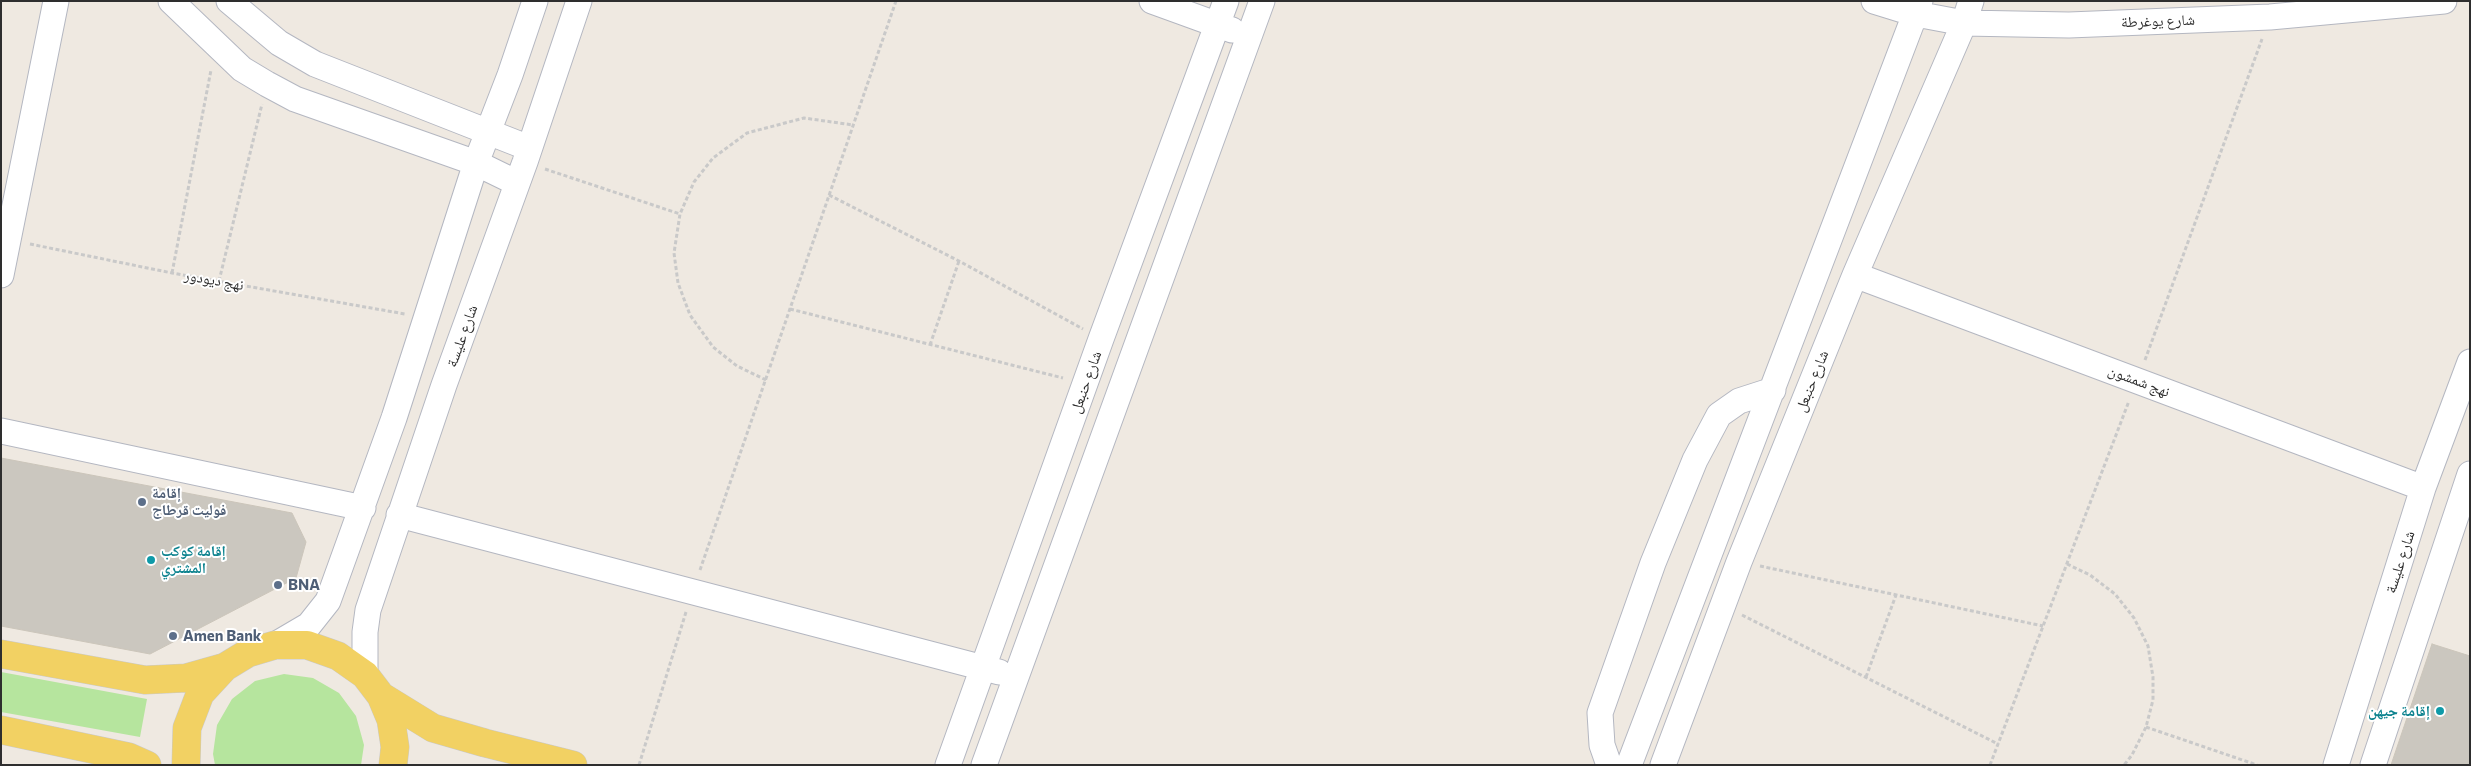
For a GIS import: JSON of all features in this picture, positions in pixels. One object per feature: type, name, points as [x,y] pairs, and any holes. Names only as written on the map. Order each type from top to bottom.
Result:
[{"type":"main road","points":[[1,654],[145,680],[186,678],[225,667],[248,653],[275,645],[315,648],[338,656],[365,675],[381,696],[391,720],[395,747],[393,765]]},
{"type":"main road","points":[[186,765],[187,728],[200,694],[225,667]]},
{"type":"main road","points":[[381,696],[433,728],[573,765]]},
{"type":"main road","points":[[1,730],[129,757],[147,765]]},
{"type":"street","points":[[1,275],[4,239],[56,1]]},
{"type":"street","points":[[171,1],[242,69],[295,99],[476,163],[524,164]]},
{"type":"street","points":[[230,1],[278,43],[314,64],[488,131],[524,164]]},
{"type":"street","points":[[275,645],[309,625],[328,601],[363,508],[428,318],[476,163],[510,75],[534,1]]},
{"type":"street","name":"شارع عليسة","points":[[365,675],[365,632],[368,610],[579,1]]},
{"type":"street","points":[[1152,1],[1248,37]]},
{"type":"street","name":"شارع حنبعل","points":[[948,765],[1101,339],[1226,1]]},
{"type":"street","points":[[984,765],[1262,1]]},
{"type":"street","name":"شارع يوغرطة","points":[[1874,1],[1918,8],[1968,12],[2069,25],[2270,17],[2444,1]]},
{"type":"street","points":[[1629,765],[1918,8]]},
{"type":"street","name":"شارع حنبعل","points":[[1663,765],[1739,562],[1854,275],[1968,12]]},
{"type":"street","name":"نهج شمشون","points":[[1854,275],[2423,488]]},
{"type":"street","name":"شارع عليسة","points":[[2340,763],[2423,488],[2470,362]]},
{"type":"street","points":[[1609,765],[1602,745],[1600,713],[1653,563],[1695,460],[1719,415],[1739,401],[1773,390]]},
{"type":"street","points":[[1,431],[363,508]]},
{"type":"street","points":[[2372,765],[2461,523],[2470,474]]},
{"type":"street","points":[[400,515],[984,667],[1015,677]]},
{"type":"path","points":[[639,765],[693,591],[896,1]]},
{"type":"path","points":[[172,273],[216,45]]},
{"type":"path","points":[[219,281],[266,84]]},
{"type":"path","points":[[766,380],[736,366],[713,347],[690,315],[678,283],[674,253],[680,214],[694,182],[714,158],[747,133],[804,118],[853,125]]},
{"type":"path","points":[[524,164],[680,214]]},
{"type":"path","points":[[829,195],[958,261],[1101,339]]},
{"type":"path","name":"نهج ديودور","points":[[4,239],[172,273],[428,318]]},
{"type":"path","points":[[930,345],[958,261]]},
{"type":"path","points":[[790,309],[1085,384]]},
{"type":"path","points":[[1739,562],[2043,626]]},
{"type":"path","points":[[2067,564],[2090,575],[2115,594],[2134,618],[2148,646],[2153,677],[2153,700],[2146,727],[2132,755],[2124,765]]},
{"type":"path","points":[[1866,678],[1896,595]]},
{"type":"path","points":[[1724,606],[1998,744]]},
{"type":"path","points":[[2146,727],[2256,765]]},
{"type":"green space","points":[[1,672],[147,699],[140,737],[1,712]]},
{"type":"green space","points":[[284,674],[313,678],[339,693],[356,716],[364,745],[361,765],[215,765],[213,754],[217,725],[232,699],[255,681]]},
{"type":"building","name":"إقامة كوكب المشتري","points":[[1,458],[292,513],[306,542],[296,578],[150,654],[1,626]]},
{"type":"building","name":"إقامة جيهن","points":[[2432,644],[2470,656],[2470,765],[2391,765]]},
{"type":"place","name":"إقامة فوليت قرطاج","points":[[142,502]]},
{"type":"place","name":"إقامة كوكب المشتري","points":[[151,560]]},
{"type":"place","name":"BNA","points":[[278,585]]},
{"type":"place","name":"Amen Bank","points":[[173,636]]},
{"type":"place","name":"إقامة جيهن","points":[[2440,711]]}]
